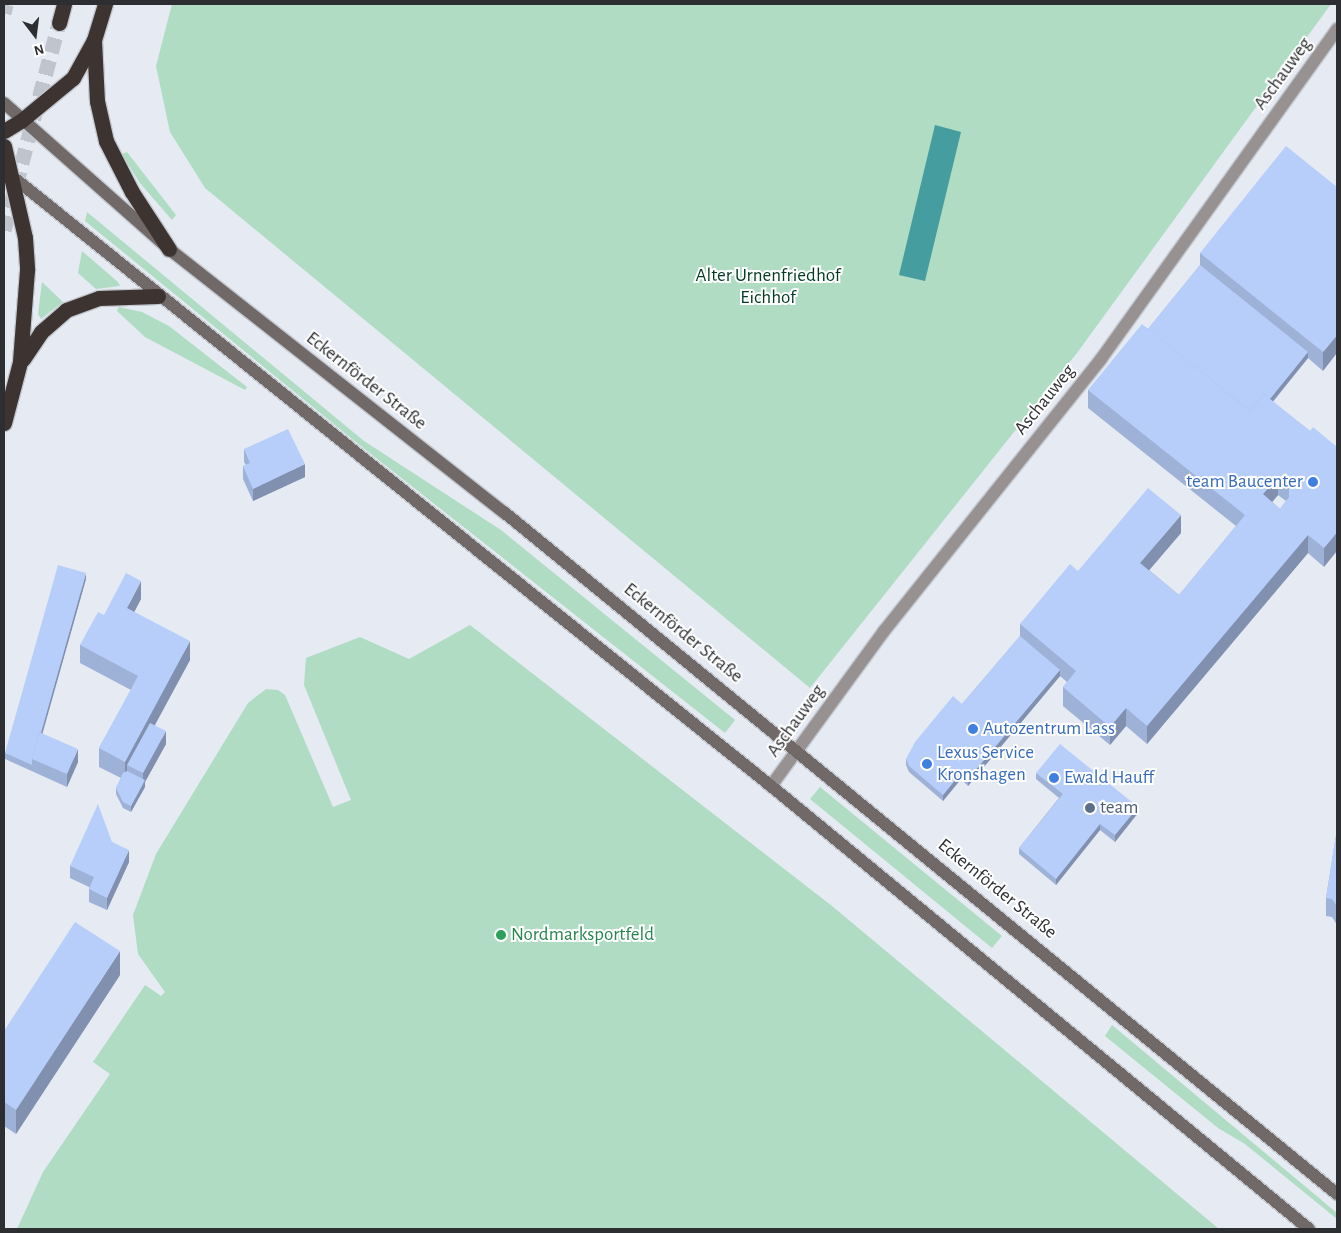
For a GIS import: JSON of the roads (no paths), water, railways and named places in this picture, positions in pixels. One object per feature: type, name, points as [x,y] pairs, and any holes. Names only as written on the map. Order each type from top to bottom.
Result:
[{"type":"highway","points":[[59,23],[64,4]]},
{"type":"highway","points":[[4,131],[22,120],[73,78],[94,40],[105,4]]},
{"type":"highway","points":[[94,40],[97,101],[106,141],[132,192],[169,249]]},
{"type":"highway","points":[[4,146],[7,172],[26,250],[26,313],[20,362],[4,423]]},
{"type":"highway","points":[[20,362],[41,332],[66,310],[99,298],[158,296]]},
{"type":"main road","name":"Eckernförder Straße","points":[[4,103],[169,249],[505,513],[798,750],[1337,1194]]},
{"type":"main road","points":[[7,172],[158,296],[771,786],[1309,1229]]},
{"type":"street","name":"Aschauweg","points":[[771,786],[884,631],[1101,359],[1337,29]]},
{"type":"water","points":[[935,125],[961,132],[925,281],[899,275]]},
{"type":"tunnel","points":[[4,13],[6,4]]},
{"type":"tunnel","points":[[4,230],[59,23]]},
{"type":"place","name":"team Baucenter","points":[[1313,482]]},
{"type":"place","name":"Autozentrum Lass","points":[[973,729]]},
{"type":"place","name":"Lexus Service Kronshagen","points":[[927,764]]},
{"type":"place","name":"Ewald Hauff","points":[[1054,778]]},
{"type":"place","name":"team","points":[[1090,808]]},
{"type":"place","name":"Nordmarksportfeld","points":[[501,935]]},
{"type":"park label","name":"Alter Urnenfriedhof Eichhof","points":[[768,287]]}]
